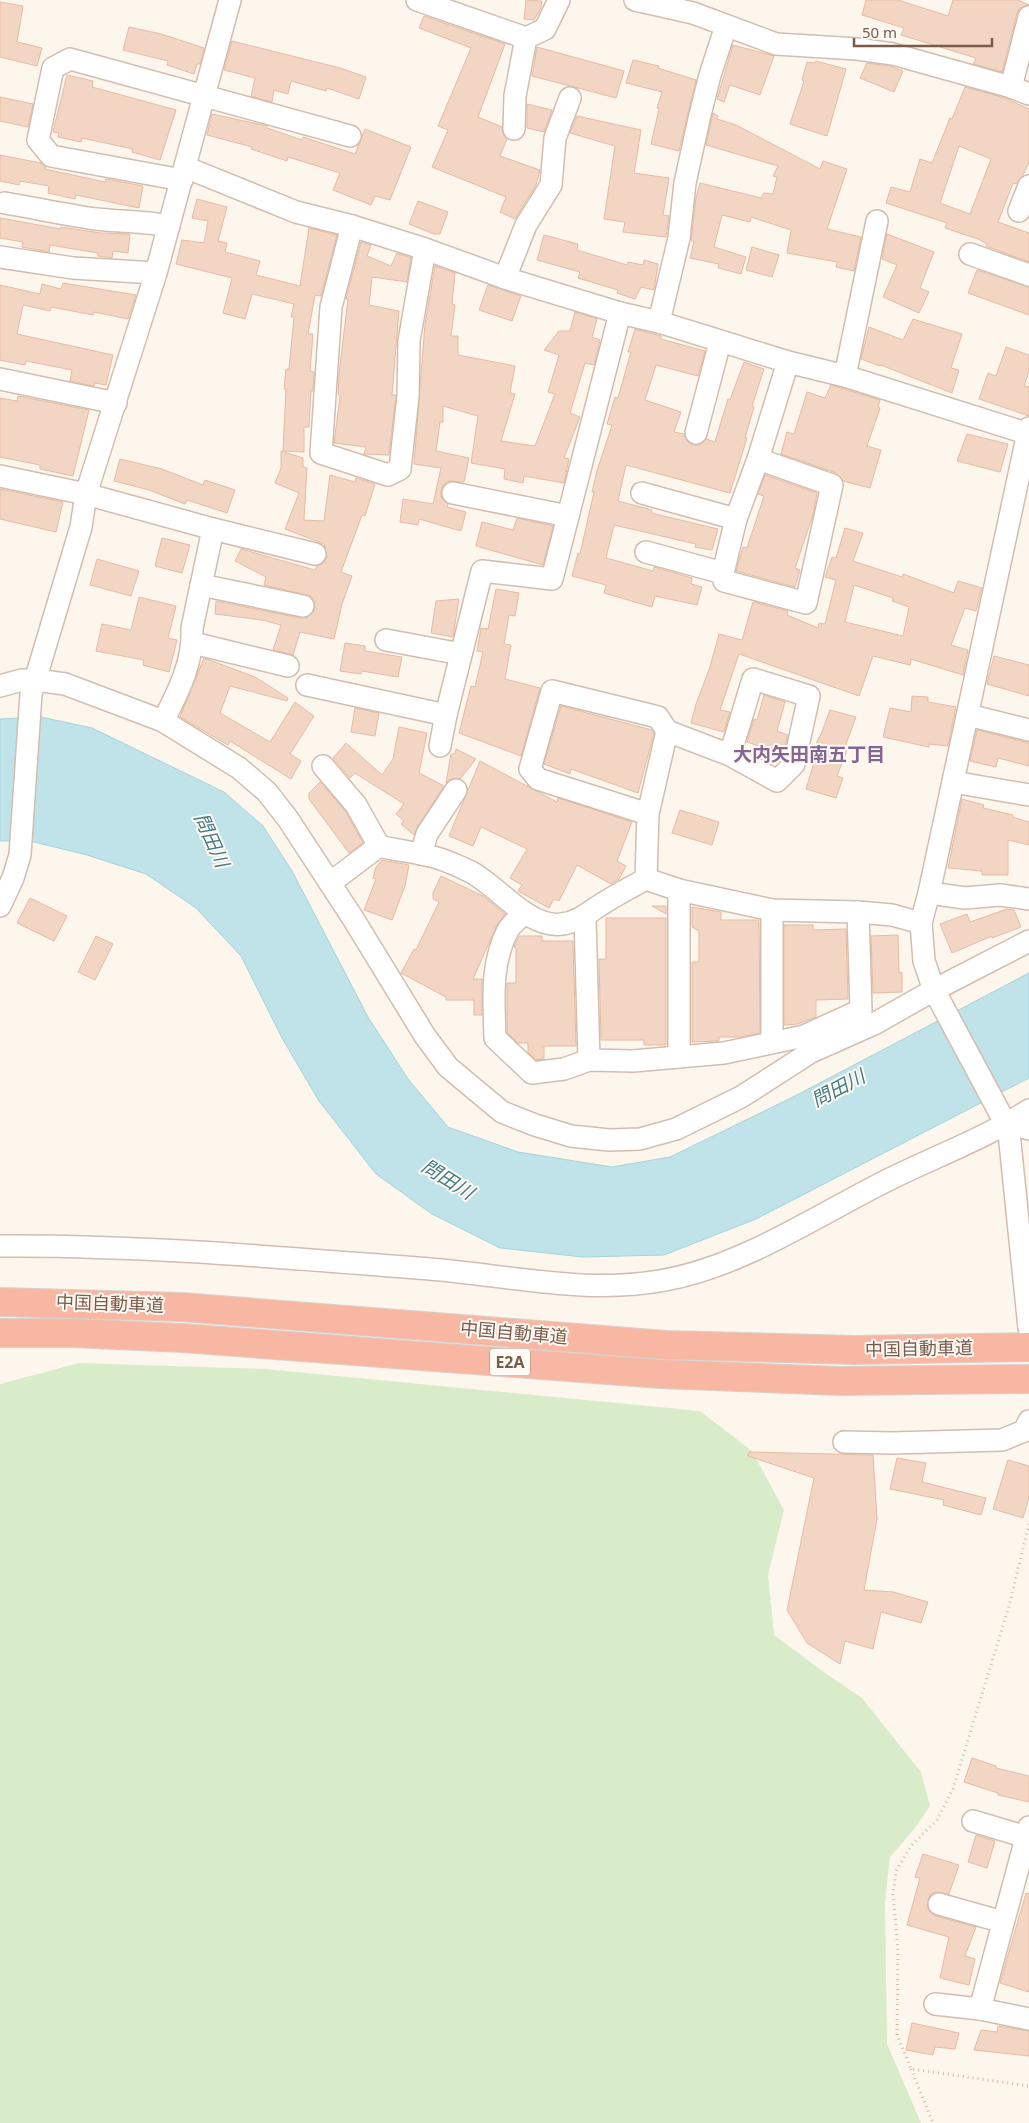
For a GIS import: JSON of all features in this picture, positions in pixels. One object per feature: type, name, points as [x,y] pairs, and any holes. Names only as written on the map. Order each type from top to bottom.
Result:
[{"type":"highway","name":"中国自動車道","points":[[0,1302],[181,1307],[666,1345],[855,1350],[1025,1341]]},
{"type":"highway","name":"中国自動車道","points":[[0,1333],[73,1333],[183,1338],[660,1374],[840,1381],[1024,1380]]},
{"type":"street","points":[[0,906],[13,878],[20,855],[34,687],[81,527],[86,494],[156,273],[230,0]]},
{"type":"street","points":[[416,0],[526,38],[545,29],[559,0]]},
{"type":"street","points":[[635,0],[693,13],[776,44],[857,49],[893,54],[1020,90],[1029,17]]},
{"type":"street","points":[[659,322],[679,238],[685,183],[689,165],[710,75],[726,26]]},
{"type":"street","points":[[514,130],[515,96],[526,38]]},
{"type":"street","points":[[350,136],[204,94],[70,59],[53,68],[38,140],[51,156],[128,172],[184,174],[296,212],[352,226],[425,249],[505,278],[620,313],[659,322],[788,362],[845,376],[1028,432],[929,894],[921,923],[924,961],[936,994],[1005,1120],[1025,1341]]},
{"type":"street","points":[[505,278],[526,225],[551,185],[555,138],[570,98]]},
{"type":"street","points":[[1019,211],[1029,186]]},
{"type":"street","points":[[5,203],[93,218],[147,222],[169,226]]},
{"type":"street","points":[[845,376],[877,221]]},
{"type":"street","points":[[352,226],[331,307],[321,453],[388,476],[400,469],[408,396],[410,341],[425,249]]},
{"type":"street","points":[[970,254],[1029,275]]},
{"type":"street","points":[[0,257],[73,268],[156,273]]},
{"type":"street","points":[[440,746],[482,571],[552,579],[620,313]]},
{"type":"street","points":[[696,433],[720,342]]},
{"type":"street","points":[[758,459],[832,485],[806,603],[724,582],[723,573],[736,519],[758,459],[788,362]]},
{"type":"street","points":[[0,379],[116,403]]},
{"type":"street","points":[[0,476],[86,494],[213,529],[315,554]]},
{"type":"street","points":[[452,493],[568,516]]},
{"type":"street","points":[[642,493],[736,519]]},
{"type":"street","points":[[162,721],[181,687],[193,643],[192,628],[213,529]]},
{"type":"street","points":[[646,552],[723,573]]},
{"type":"street","points":[[201,584],[302,606]]},
{"type":"street","points":[[386,640],[461,654]]},
{"type":"street","points":[[193,643],[288,666]]},
{"type":"street","points":[[0,686],[22,680],[34,687],[64,684],[162,721],[239,768],[267,792],[288,819],[425,1036],[448,1068],[502,1112],[571,1136],[609,1140],[640,1139],[676,1129],[741,1097],[811,1052],[936,994],[1029,941]]},
{"type":"street","points":[[648,814],[538,779],[530,769],[552,691],[658,717],[667,731],[730,755],[777,781],[794,764],[809,696],[754,680],[730,755]]},
{"type":"street","points":[[307,685],[446,715]]},
{"type":"street","points":[[968,715],[1029,730]]},
{"type":"street","points":[[646,879],[648,814],[667,731]]},
{"type":"street","points":[[323,766],[356,805],[380,846],[400,852],[421,854],[446,860],[473,873],[525,913],[549,925],[564,924],[585,917],[602,904],[646,879],[679,890],[772,910],[858,912],[892,915],[921,923]]},
{"type":"street","points":[[952,782],[1029,795]]},
{"type":"street","points":[[421,854],[427,834],[456,790]]},
{"type":"street","points":[[330,883],[380,846]]},
{"type":"street","points":[[679,890],[679,1057]]},
{"type":"street","points":[[929,894],[965,898],[1000,895],[1029,899]]},
{"type":"street","points":[[772,910],[772,1042]]},
{"type":"street","points":[[525,913],[509,928],[497,961],[494,976],[494,1038],[532,1073],[564,1069],[589,1060],[632,1061],[724,1053],[804,1036],[861,1010],[858,912]]},
{"type":"street","points":[[585,917],[589,1060]]},
{"type":"street","points":[[0,1246],[54,1246],[202,1253],[431,1269],[558,1283],[637,1284],[666,1280],[729,1262],[1005,1120],[1029,1110]]},
{"type":"street","points":[[1005,1120],[1029,1129]]},
{"type":"street","points":[[844,1442],[892,1444],[1002,1440],[1024,1431],[1029,1421]]},
{"type":"street","points":[[973,1821],[1028,1832],[980,2009]]},
{"type":"street","points":[[939,1904],[1003,1922]]},
{"type":"street","points":[[935,2004],[980,2009],[1029,2019]]},
{"type":"path","points":[[933,2123],[897,2036],[898,1950],[894,1895],[896,1871],[911,1846],[937,1820],[953,1789],[1009,1606],[1029,1524]]},
{"type":"path","points":[[911,2069],[1029,2086]]},
{"type":"green space","points":[[79,1363],[265,1369],[700,1411],[752,1451],[784,1510],[768,1575],[774,1635],[862,1698],[921,1772],[930,1806],[915,1828],[890,1857],[885,1902],[887,2044],[921,2123],[0,2123],[0,1384]]},
{"type":"water","name":"問田川","points":[[41,717],[92,728],[224,792],[263,826],[292,871],[368,1017],[408,1079],[448,1127],[518,1152],[612,1167],[670,1157],[793,1097],[1029,973],[1029,1078],[756,1219],[664,1255],[583,1257],[500,1248],[432,1214],[376,1174],[319,1101],[282,1038],[241,956],[196,908],[146,874],[87,855],[30,841],[0,841],[0,719]]},
{"type":"building","points":[[526,0],[542,1],[541,8],[534,20],[524,19]]},
{"type":"building","points":[[866,0],[898,0],[948,16],[953,0],[1018,0],[1029,5],[1020,8],[1017,13],[1002,72],[973,64],[976,58],[901,35],[904,28],[862,15]]},
{"type":"building","points":[[0,2],[23,6],[17,42],[42,48],[37,66],[0,57]]},
{"type":"building","points":[[424,16],[505,44],[478,117],[502,127],[503,134],[507,139],[500,156],[540,170],[536,185],[515,219],[500,212],[506,197],[432,167],[448,130],[438,126],[471,48],[419,28]]},
{"type":"building","points":[[129,27],[161,34],[204,48],[200,64],[197,64],[194,74],[167,65],[168,61],[123,50]]},
{"type":"building","points":[[232,41],[340,68],[366,77],[359,99],[327,88],[326,91],[291,81],[288,94],[274,90],[272,102],[251,96],[255,78],[224,70]]},
{"type":"building","points":[[733,45],[774,56],[760,95],[730,85],[724,102],[717,99]]},
{"type":"building","points":[[537,47],[624,71],[616,98],[532,76]]},
{"type":"building","points":[[633,60],[659,66],[658,68],[696,80],[679,151],[651,144],[659,109],[657,108],[662,92],[626,83]]},
{"type":"building","points":[[816,61],[846,69],[827,136],[790,124],[804,81],[802,80],[807,62],[815,63]]},
{"type":"building","points":[[867,63],[890,66],[903,71],[894,92],[860,78]]},
{"type":"building","points":[[67,75],[93,81],[92,87],[176,110],[160,160],[132,152],[133,149],[82,138],[81,142],[58,137],[59,133],[53,132]]},
{"type":"building","points":[[965,87],[1005,98],[1029,109],[1029,162],[1023,175],[1016,184],[1013,183],[998,222],[1029,233],[1029,262],[986,246],[987,244],[978,239],[945,228],[947,223],[886,203],[891,187],[910,192],[920,159],[932,163],[950,118],[952,119]],"holes":[[[959,146],[991,159],[970,214],[940,203]]]},
{"type":"building","points":[[0,97],[33,104],[28,127],[0,121]]},
{"type":"building","points":[[527,104],[552,110],[544,132],[527,128]]},
{"type":"building","points":[[713,113],[718,116],[717,119],[736,125],[820,169],[823,161],[847,169],[827,229],[861,237],[854,271],[836,267],[837,262],[787,253],[791,230],[751,217],[750,222],[722,215],[714,247],[746,257],[741,274],[718,268],[719,264],[690,258],[694,241],[691,241],[696,198],[700,183],[761,198],[764,193],[773,194],[777,177],[773,176],[778,166],[706,145]]},
{"type":"building","points":[[212,114],[267,126],[267,128],[302,140],[303,137],[355,154],[365,129],[411,147],[390,200],[375,196],[371,205],[333,190],[340,173],[288,157],[287,161],[251,149],[252,147],[207,135]]},
{"type":"building","points":[[577,116],[641,130],[634,173],[669,178],[663,215],[669,216],[666,237],[623,232],[625,222],[604,219],[615,146],[570,133]]},
{"type":"building","points":[[0,155],[41,163],[46,167],[45,169],[105,182],[106,179],[143,186],[139,208],[76,195],[75,199],[48,193],[49,186],[20,181],[19,185],[0,181]]},
{"type":"building","points":[[197,199],[227,207],[218,241],[227,243],[225,252],[260,261],[256,275],[300,286],[309,228],[337,235],[321,296],[315,295],[308,334],[313,334],[310,371],[314,372],[309,427],[304,427],[304,452],[283,451],[286,389],[284,389],[286,369],[289,369],[294,317],[291,317],[294,304],[252,294],[245,319],[223,313],[232,278],[176,264],[182,240],[204,243],[208,221],[192,218]]},
{"type":"building","points":[[418,201],[448,212],[440,234],[434,234],[409,224]]},
{"type":"building","points":[[0,218],[61,229],[61,227],[101,233],[130,234],[128,253],[113,251],[112,258],[98,256],[98,253],[50,245],[49,252],[22,247],[23,242],[0,238]]},
{"type":"building","points":[[887,234],[934,252],[920,288],[929,292],[919,313],[883,297],[897,265],[882,259]]},
{"type":"building","points":[[544,235],[578,244],[577,250],[627,265],[628,262],[643,265],[644,260],[658,264],[654,290],[641,287],[635,299],[617,293],[618,290],[578,278],[580,272],[537,260]]},
{"type":"building","points":[[361,242],[371,245],[367,256],[391,266],[397,253],[411,258],[407,282],[372,277],[369,305],[399,311],[392,395],[396,395],[389,455],[364,454],[366,447],[334,443],[340,397],[338,393],[339,374],[348,299],[346,299]]},
{"type":"building","points":[[752,247],[779,255],[772,277],[746,270]]},
{"type":"building","points":[[435,266],[455,273],[452,304],[455,305],[451,336],[458,336],[458,355],[515,366],[510,393],[515,394],[501,441],[535,446],[555,394],[548,392],[559,355],[544,350],[559,331],[570,331],[575,312],[597,319],[592,337],[600,340],[594,365],[585,363],[570,413],[580,417],[564,458],[569,459],[564,483],[524,476],[523,483],[504,479],[505,469],[471,463],[478,416],[443,406],[443,422],[440,422],[436,451],[469,458],[464,482],[449,481],[443,485],[441,491],[441,497],[448,504],[447,507],[466,512],[461,531],[419,519],[418,525],[400,522],[403,499],[433,504],[441,468],[414,464],[425,324]]},
{"type":"building","points":[[977,270],[1029,287],[1029,315],[968,293]]},
{"type":"building","points":[[63,283],[136,295],[128,319],[94,312],[93,315],[51,307],[50,311],[23,305],[17,334],[113,355],[106,385],[95,383],[94,386],[70,381],[72,370],[26,361],[25,365],[0,360],[0,285],[40,294],[42,284],[61,289]]},
{"type":"building","points":[[488,285],[521,296],[512,321],[479,310]]},
{"type":"building","points":[[913,319],[962,334],[951,368],[959,370],[952,393],[861,359],[869,327],[903,340]]},
{"type":"building","points":[[635,329],[661,336],[661,339],[705,351],[698,376],[656,365],[645,400],[681,412],[674,432],[684,434],[687,441],[692,445],[700,445],[706,439],[715,442],[728,399],[730,400],[744,362],[764,369],[752,406],[754,407],[745,438],[747,438],[730,493],[626,465],[618,501],[652,510],[651,513],[718,529],[712,550],[695,547],[696,544],[614,525],[606,558],[653,571],[654,567],[692,578],[691,584],[702,587],[697,605],[655,596],[652,607],[604,593],[606,585],[572,576],[578,553],[580,554],[597,471],[612,425],[607,424],[615,397],[618,398],[631,352],[628,352]]},
{"type":"building","points":[[1006,347],[1029,355],[1029,371],[1024,386],[1029,387],[1029,416],[979,399],[988,373],[996,376]]},
{"type":"building","points":[[831,385],[880,400],[878,407],[880,408],[867,446],[881,450],[870,488],[843,481],[836,473],[781,454],[787,432],[794,434],[807,392],[825,398]]},
{"type":"building","points":[[18,396],[89,410],[73,476],[40,469],[40,465],[0,457],[0,398],[17,401]]},
{"type":"building","points":[[967,434],[1008,444],[1000,472],[957,461]]},
{"type":"building","points":[[281,451],[303,458],[303,467],[307,468],[304,520],[324,521],[330,475],[355,482],[356,478],[375,484],[365,516],[362,515],[341,572],[352,576],[342,604],[334,639],[300,632],[293,655],[273,650],[281,625],[262,620],[215,614],[216,601],[300,618],[307,618],[315,609],[315,602],[311,596],[264,585],[266,577],[235,561],[241,549],[315,570],[317,566],[324,563],[327,557],[324,544],[285,529],[299,493],[275,483],[281,468]]},
{"type":"building","points":[[120,459],[162,469],[203,485],[205,480],[235,490],[227,513],[187,500],[185,504],[149,490],[114,481]]},
{"type":"building","points":[[765,475],[817,493],[813,515],[795,568],[800,570],[795,587],[736,571],[743,547],[747,548],[764,496],[758,494]]},
{"type":"building","points":[[0,489],[63,502],[56,532],[0,519]]},
{"type":"building","points":[[517,518],[553,526],[543,565],[476,546],[482,522],[513,530]]},
{"type":"building","points":[[845,528],[863,533],[853,561],[902,577],[903,574],[954,593],[958,581],[982,588],[976,611],[965,608],[951,645],[968,650],[963,675],[911,659],[910,665],[873,656],[859,696],[739,654],[720,710],[730,712],[724,732],[691,723],[719,634],[742,640],[753,602],[788,611],[787,615],[818,628],[819,623],[825,624],[836,580],[825,577],[832,557],[836,558]],"holes":[[[854,585],[893,598],[892,601],[909,607],[903,636],[845,622]]]},
{"type":"building","points":[[162,538],[190,545],[182,573],[155,566]]},
{"type":"building","points":[[97,559],[139,571],[131,596],[90,585]]},
{"type":"building","points":[[496,589],[519,593],[515,616],[509,615],[504,644],[511,645],[505,679],[540,688],[521,756],[459,733],[471,686],[475,687],[483,652],[477,651],[481,628],[488,629]]},
{"type":"building","points":[[139,597],[176,606],[168,638],[177,640],[169,672],[143,665],[144,660],[96,651],[102,624],[131,630]]},
{"type":"building","points":[[459,599],[453,637],[431,633],[436,601]]},
{"type":"building","points":[[345,643],[365,646],[365,651],[402,657],[398,677],[362,671],[361,674],[340,671]]},
{"type":"building","points":[[994,656],[1029,665],[1029,696],[987,684]]},
{"type":"building","points":[[204,658],[255,677],[288,698],[287,701],[230,686],[220,713],[270,742],[295,702],[314,716],[290,754],[301,761],[291,779],[230,741],[228,745],[180,717]]},
{"type":"building","points":[[764,695],[785,702],[777,731],[788,735],[783,755],[747,742],[754,719],[757,720]]},
{"type":"building","points":[[912,696],[928,697],[928,702],[956,707],[948,746],[929,744],[929,747],[883,737],[890,708],[911,712]]},
{"type":"building","points":[[561,706],[652,730],[654,733],[638,793],[571,769],[570,774],[544,764]]},
{"type":"building","points":[[355,708],[379,713],[375,736],[351,732]]},
{"type":"building","points":[[830,710],[856,717],[845,747],[848,748],[837,776],[843,778],[836,798],[806,789],[816,756],[812,755]]},
{"type":"building","points":[[399,727],[427,733],[419,773],[444,786],[417,827],[414,835],[401,824],[404,821],[396,814],[404,804],[355,773],[350,778],[333,758],[346,743],[382,775],[393,759]]},
{"type":"building","points":[[977,730],[1029,743],[1029,766],[998,758],[996,767],[970,761]]},
{"type":"building","points":[[456,749],[476,759],[460,779],[451,779],[446,783],[451,754],[455,754]]},
{"type":"building","points":[[480,761],[557,802],[558,798],[632,822],[617,861],[626,866],[619,879],[611,884],[577,865],[559,901],[554,899],[549,908],[518,891],[522,885],[510,878],[527,849],[481,827],[473,846],[449,836]]},
{"type":"building","points":[[320,782],[346,812],[363,843],[349,853],[309,799],[309,793]]},
{"type":"building","points":[[962,799],[984,805],[983,808],[1013,815],[1012,817],[1029,822],[1029,845],[1008,840],[1008,875],[982,875],[982,871],[948,868]]},
{"type":"building","points":[[680,810],[719,822],[712,845],[672,833]]},
{"type":"building","points":[[382,860],[409,865],[405,886],[392,920],[364,910],[376,879],[373,878],[376,867]]},
{"type":"building","points":[[441,876],[483,896],[505,914],[497,925],[473,979],[482,979],[482,1015],[474,1015],[474,1000],[446,1000],[446,997],[401,973],[414,949],[416,950],[439,902],[433,899],[433,893]]},
{"type":"building","points":[[30,898],[67,916],[54,941],[17,923]]},
{"type":"building","points":[[652,906],[666,906],[666,914]]},
{"type":"building","points":[[692,907],[721,912],[721,920],[759,920],[760,1033],[741,1037],[719,1037],[719,1041],[692,1042],[692,962],[699,962],[699,931],[692,927]]},
{"type":"building","points":[[1007,909],[1014,910],[1021,927],[992,938],[992,936],[952,953],[940,924],[967,914],[970,922]]},
{"type":"building","points":[[606,918],[666,918],[666,1045],[644,1045],[644,1040],[601,1040],[599,959],[606,959]]},
{"type":"building","points":[[784,925],[813,925],[813,930],[846,929],[848,999],[816,1000],[816,1017],[798,1024],[784,1025]]},
{"type":"building","points":[[898,935],[899,973],[902,972],[902,992],[873,993],[871,936]]},
{"type":"building","points":[[96,936],[113,944],[95,980],[78,972]]},
{"type":"building","points":[[519,936],[542,936],[542,941],[573,941],[576,1046],[544,1046],[544,1059],[536,1060],[528,1052],[528,1043],[518,1043],[507,1032],[507,983],[516,983],[516,948],[514,947]]},
{"type":"building","points":[[749,1452],[873,1455],[877,1519],[864,1590],[893,1592],[928,1602],[921,1623],[881,1612],[873,1649],[845,1641],[840,1664],[807,1643],[787,1610],[814,1478],[748,1456]]},
{"type":"building","points":[[897,1458],[926,1463],[922,1482],[986,1498],[981,1515],[943,1505],[944,1500],[890,1489]]},
{"type":"building","points":[[1008,1460],[1029,1466],[1029,1498],[1023,1518],[993,1509]]},
{"type":"building","points":[[972,1758],[996,1766],[996,1768],[1029,1776],[1029,1802],[998,1795],[998,1793],[964,1782]]},
{"type":"building","points":[[976,1835],[995,1841],[987,1868],[968,1862]]},
{"type":"building","points":[[923,1854],[959,1865],[949,1894],[935,1892],[930,1895],[927,1907],[936,1916],[976,1927],[965,1956],[975,1959],[969,1985],[940,1978],[949,1937],[907,1925],[920,1878],[915,1877]]},
{"type":"building","points":[[1026,1893],[1029,1894],[1029,1992],[1000,1983]]},
{"type":"building","points":[[912,2023],[959,2033],[955,2049],[935,2047],[933,2055],[906,2050]]},
{"type":"building","points":[[998,2026],[1029,2031],[1029,2056],[974,2050],[981,2030],[997,2032]]},
{"type":"district","name":"大内矢田南五丁目","points":[[809,754]]}]
